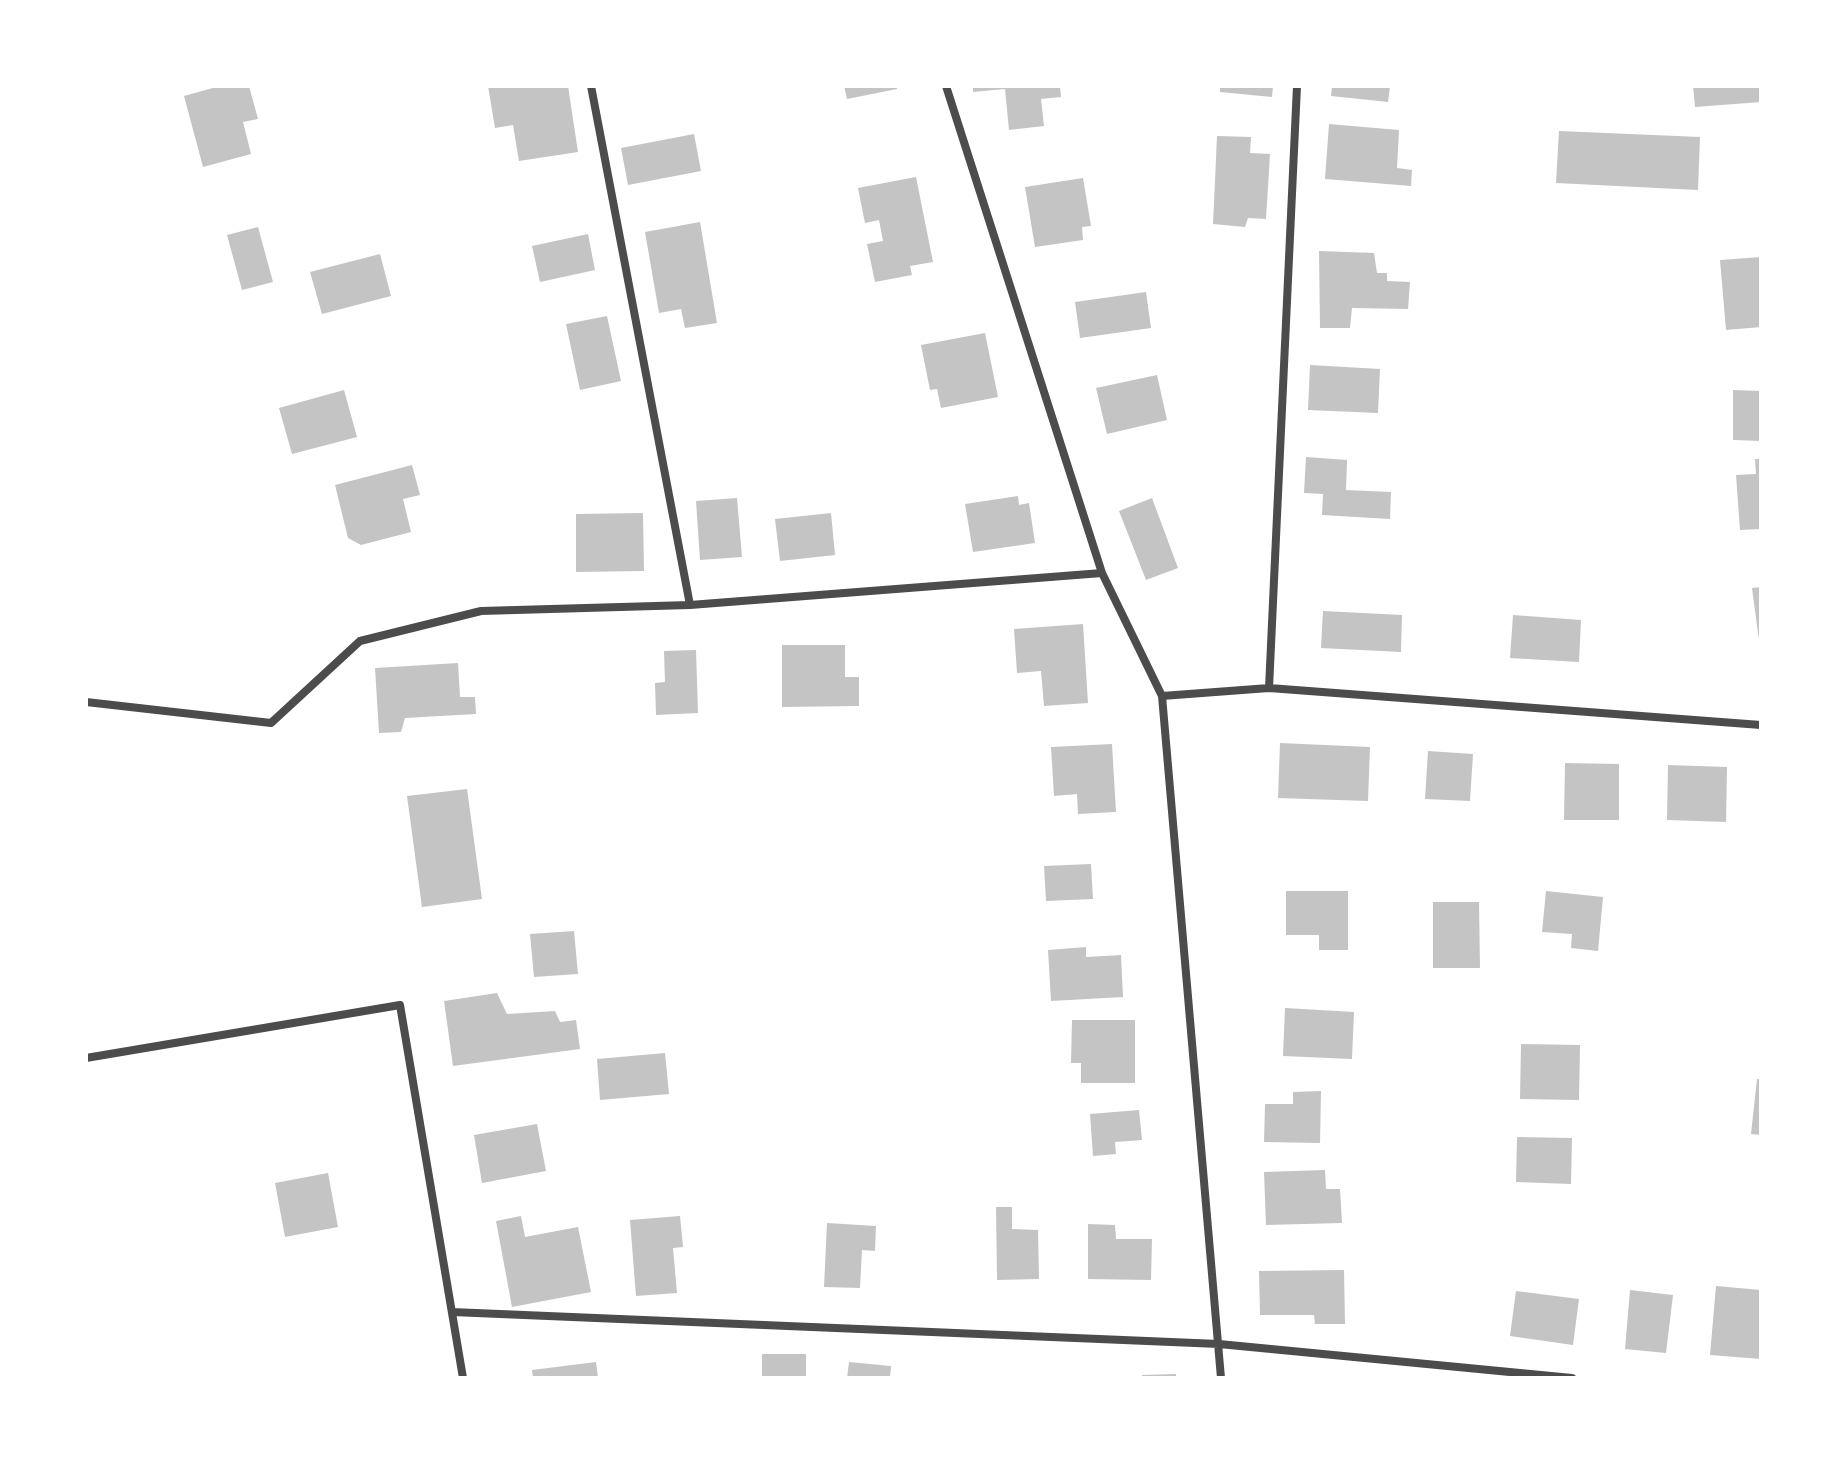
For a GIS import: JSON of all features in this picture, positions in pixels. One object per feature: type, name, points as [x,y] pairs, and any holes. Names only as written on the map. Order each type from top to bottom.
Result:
[{"type":"street","points":[[591,86],[690,605]]},
{"type":"street","points":[[946,86],[1102,573],[1162,696],[1221,1378]]},
{"type":"street","points":[[1269,688],[1297,86]]},
{"type":"street","points":[[86,702],[271,723],[360,641],[481,611],[690,605],[1102,573]]},
{"type":"street","points":[[1162,696],[1269,688],[1761,725]]},
{"type":"street","points":[[86,1058],[400,1005],[463,1378]]},
{"type":"street","points":[[452,1312],[1219,1344],[1572,1378]]},
{"type":"building","points":[[220,86],[249,86],[258,119],[243,122],[251,154],[203,167],[184,96]]},
{"type":"building","points":[[488,86],[568,86],[578,152],[519,161],[513,125],[495,128]]},
{"type":"building","points":[[844,86],[897,86],[897,89],[847,99]]},
{"type":"building","points":[[973,86],[1060,86],[1061,97],[1041,99],[1044,126],[1009,130],[1005,89],[973,92]]},
{"type":"building","points":[[1220,86],[1273,86],[1272,97],[1220,92]]},
{"type":"building","points":[[1332,86],[1390,86],[1388,102],[1331,96]]},
{"type":"building","points":[[1693,86],[1761,86],[1761,102],[1695,107]]},
{"type":"building","points":[[1329,124],[1399,130],[1397,168],[1412,170],[1411,186],[1325,179]]},
{"type":"building","points":[[1559,131],[1700,137],[1698,190],[1556,183]]},
{"type":"building","points":[[694,134],[701,171],[628,185],[621,148]]},
{"type":"building","points":[[1217,136],[1251,137],[1250,153],[1270,154],[1266,219],[1248,218],[1245,227],[1213,224]]},
{"type":"building","points":[[916,177],[933,262],[910,266],[912,275],[875,282],[867,244],[883,241],[879,220],[865,223],[858,188]]},
{"type":"building","points":[[1083,178],[1091,226],[1082,227],[1083,240],[1035,247],[1025,187]]},
{"type":"building","points":[[700,222],[717,323],[685,328],[681,309],[659,313],[645,232]]},
{"type":"building","points":[[258,227],[273,282],[242,290],[227,235]]},
{"type":"building","points":[[588,234],[595,270],[540,282],[532,246]]},
{"type":"building","points":[[1319,251],[1374,253],[1377,273],[1387,273],[1387,281],[1410,282],[1408,309],[1352,308],[1350,328],[1320,328]]},
{"type":"building","points":[[380,254],[391,296],[322,314],[310,272]]},
{"type":"building","points":[[1761,257],[1761,327],[1726,330],[1720,260]]},
{"type":"building","points":[[1146,292],[1151,328],[1080,338],[1075,302]]},
{"type":"building","points":[[607,316],[621,381],[580,390],[566,324]]},
{"type":"building","points":[[985,333],[998,397],[941,408],[937,389],[930,390],[921,345]]},
{"type":"building","points":[[1310,365],[1380,369],[1378,413],[1308,410]]},
{"type":"building","points":[[1157,375],[1167,420],[1107,434],[1096,388]]},
{"type":"building","points":[[344,390],[357,437],[292,454],[279,408]]},
{"type":"building","points":[[1733,390],[1761,391],[1761,441],[1733,440]]},
{"type":"building","points":[[1306,457],[1347,460],[1346,490],[1391,492],[1390,519],[1322,515],[1323,494],[1304,493]]},
{"type":"building","points":[[1755,459],[1761,459],[1761,529],[1740,530],[1736,475],[1756,474]]},
{"type":"building","points":[[412,465],[420,495],[403,499],[411,532],[361,545],[348,538],[335,485]]},
{"type":"building","points":[[1018,496],[1019,505],[1029,503],[1035,543],[973,552],[965,504]]},
{"type":"building","points":[[737,498],[742,557],[700,560],[696,501]]},
{"type":"building","points":[[1152,498],[1178,568],[1146,580],[1119,511]]},
{"type":"building","points":[[643,513],[644,571],[576,572],[576,514]]},
{"type":"building","points":[[831,513],[835,555],[780,561],[775,519]]},
{"type":"building","points":[[1761,587],[1761,640],[1759,640],[1752,588]]},
{"type":"building","points":[[1323,611],[1402,615],[1401,652],[1321,648]]},
{"type":"building","points":[[1513,615],[1581,620],[1579,662],[1510,658]]},
{"type":"building","points":[[1083,624],[1088,703],[1044,706],[1041,671],[1017,673],[1014,629]]},
{"type":"building","points":[[782,645],[845,645],[845,677],[859,677],[859,706],[782,707]]},
{"type":"building","points":[[696,650],[698,713],[656,715],[655,683],[665,682],[664,651]]},
{"type":"building","points":[[458,663],[460,697],[475,697],[476,714],[405,718],[401,732],[379,733],[375,668]]},
{"type":"building","points":[[1280,743],[1370,747],[1368,801],[1278,798]]},
{"type":"building","points":[[1112,744],[1116,812],[1078,814],[1077,794],[1054,796],[1051,747]]},
{"type":"building","points":[[1428,751],[1473,754],[1470,801],[1425,799]]},
{"type":"building","points":[[1565,763],[1619,764],[1619,820],[1564,820]]},
{"type":"building","points":[[1668,765],[1727,767],[1726,822],[1667,820]]},
{"type":"building","points":[[467,789],[482,899],[422,907],[407,796]]},
{"type":"building","points":[[1091,864],[1093,899],[1046,901],[1044,866]]},
{"type":"building","points":[[1286,891],[1348,891],[1348,950],[1319,950],[1319,935],[1286,935]]},
{"type":"building","points":[[1546,891],[1603,897],[1598,951],[1571,948],[1572,934],[1542,932]]},
{"type":"building","points":[[1433,902],[1479,902],[1480,968],[1433,968]]},
{"type":"building","points":[[574,931],[578,974],[534,977],[530,934]]},
{"type":"building","points":[[1086,947],[1086,957],[1121,955],[1123,997],[1051,1001],[1048,950]]},
{"type":"building","points":[[497,993],[507,1014],[555,1011],[560,1022],[576,1020],[580,1049],[453,1066],[444,1001]]},
{"type":"building","points":[[1285,1008],[1354,1012],[1352,1059],[1283,1056]]},
{"type":"building","points":[[1072,1020],[1135,1020],[1135,1083],[1081,1083],[1081,1063],[1071,1063]]},
{"type":"building","points":[[1521,1044],[1580,1045],[1579,1100],[1520,1099]]},
{"type":"building","points":[[665,1053],[669,1094],[600,1100],[597,1059]]},
{"type":"building","points":[[1757,1079],[1761,1079],[1761,1135],[1751,1134]]},
{"type":"building","points":[[1321,1091],[1320,1143],[1264,1142],[1265,1104],[1293,1104],[1293,1092]]},
{"type":"building","points":[[1139,1110],[1142,1140],[1115,1142],[1116,1154],[1093,1156],[1090,1114]]},
{"type":"building","points":[[537,1124],[546,1171],[482,1183],[474,1135]]},
{"type":"building","points":[[1517,1137],[1572,1138],[1571,1184],[1516,1182]]},
{"type":"building","points":[[1325,1170],[1326,1189],[1340,1189],[1342,1223],[1266,1225],[1264,1172]]},
{"type":"building","points":[[328,1173],[338,1227],[285,1237],[275,1183]]},
{"type":"building","points":[[996,1207],[1012,1207],[1012,1229],[1038,1230],[1039,1279],[997,1280]]},
{"type":"building","points":[[521,1216],[525,1237],[578,1227],[591,1292],[512,1307],[496,1221]]},
{"type":"building","points":[[680,1216],[683,1247],[673,1248],[677,1293],[636,1296],[630,1220]]},
{"type":"building","points":[[827,1223],[876,1226],[875,1251],[862,1250],[860,1288],[824,1287]]},
{"type":"building","points":[[1088,1224],[1115,1225],[1116,1239],[1152,1239],[1151,1280],[1088,1279]]},
{"type":"building","points":[[1344,1270],[1345,1324],[1315,1324],[1314,1315],[1260,1315],[1259,1271]]},
{"type":"building","points":[[1716,1286],[1761,1290],[1761,1359],[1710,1355]]},
{"type":"building","points":[[1630,1290],[1673,1295],[1666,1353],[1625,1349]]},
{"type":"building","points":[[1516,1291],[1579,1299],[1573,1345],[1510,1336]]},
{"type":"building","points":[[762,1354],[806,1354],[806,1378],[762,1378]]},
{"type":"building","points":[[596,1362],[598,1378],[533,1378],[532,1370]]},
{"type":"building","points":[[849,1362],[891,1366],[890,1378],[847,1378]]},
{"type":"building","points":[[1176,1374],[1176,1378],[1142,1378],[1142,1375]]}]
